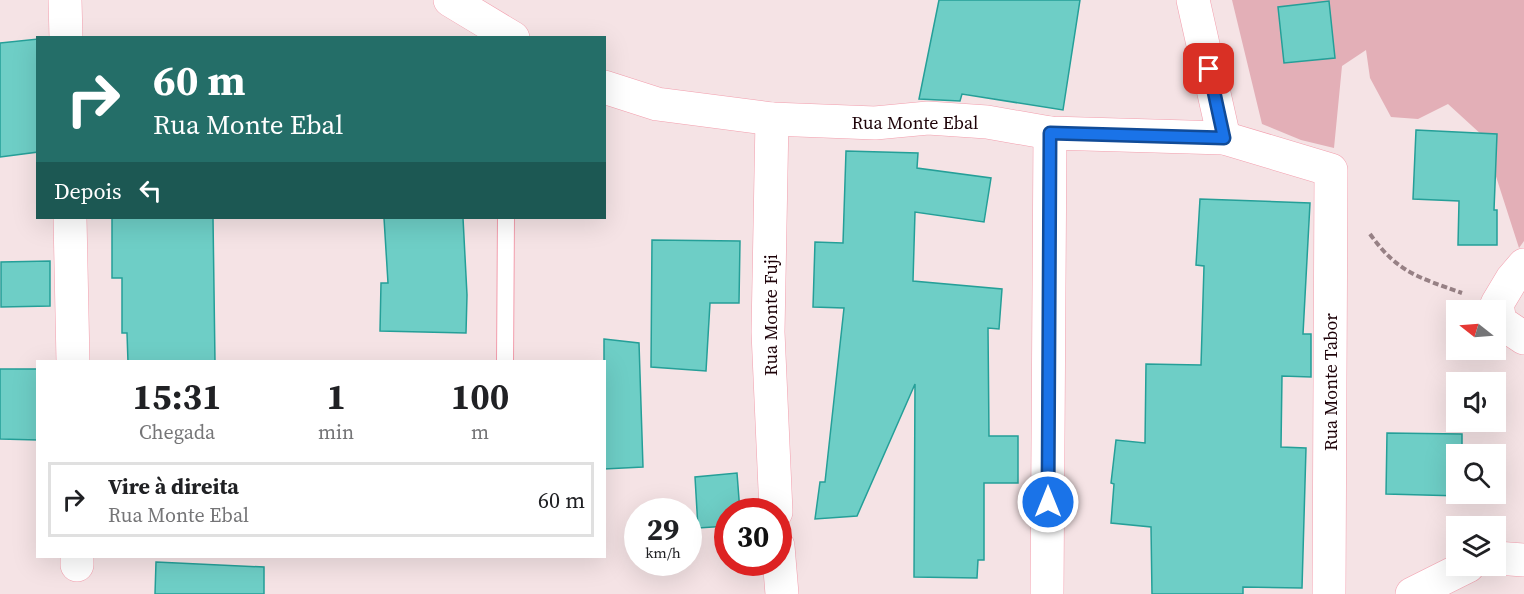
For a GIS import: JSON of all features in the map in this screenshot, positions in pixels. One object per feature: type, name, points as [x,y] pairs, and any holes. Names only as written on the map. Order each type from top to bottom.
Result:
[{"type":"street","points":[[65,0],[66,36]]},
{"type":"street","points":[[450,0],[508,36]]},
{"type":"street","points":[[1193,0],[1224,138]]},
{"type":"street","name":"Rua Monte Ebal","points":[[606,88],[657,104],[772,119],[875,123],[928,118],[987,122],[1050,133],[1224,138],[1332,170]]},
{"type":"street","name":"Rua Monte Fuji","points":[[772,119],[768,332],[775,498]]},
{"type":"street","points":[[1047,594],[1050,133]]},
{"type":"street","name":"Rua Monte Tabor","points":[[1329,594],[1332,170]]},
{"type":"street","points":[[70,219],[73,360]]},
{"type":"street","points":[[1499,300],[1512,279],[1524,266]]},
{"type":"street","points":[[1506,326],[1524,338]]},
{"type":"street","points":[[1506,559],[1524,560]]},
{"type":"street","points":[[780,576],[782,594]]},
{"type":"street","points":[[1412,594],[1448,576]]},
{"type":"lane","points":[[506,219],[506,360]]},
{"type":"path","points":[[1364,227],[1382,251],[1411,275],[1485,300]]},
{"type":"shaded area","points":[[1232,0],[1524,0],[1524,241],[1519,248],[1483,136],[1448,104],[1418,119],[1391,117],[1370,78],[1366,50],[1342,66],[1334,148],[1301,140],[1262,124]]},
{"type":"building","points":[[939,0],[1080,0],[1063,110],[962,94],[960,101],[919,99]]},
{"type":"building","points":[[1329,1],[1335,58],[1284,63],[1278,7]]},
{"type":"building","points":[[36,39],[36,152],[0,157],[0,43]]},
{"type":"building","points":[[1416,130],[1497,134],[1494,210],[1497,210],[1497,245],[1458,245],[1459,201],[1413,199]]},
{"type":"building","points":[[846,151],[918,153],[917,168],[991,178],[984,222],[915,212],[913,281],[1002,289],[999,329],[988,328],[989,436],[1018,436],[1018,483],[984,483],[984,560],[978,560],[977,578],[914,577],[915,384],[857,516],[815,519],[820,482],[825,482],[844,308],[813,307],[815,242],[843,243]]},
{"type":"building","points":[[1200,199],[1310,203],[1303,334],[1311,334],[1311,377],[1282,376],[1281,447],[1306,448],[1302,588],[1243,587],[1243,594],[1152,594],[1151,527],[1111,523],[1114,484],[1111,483],[1116,440],[1145,443],[1146,364],[1201,365],[1204,266],[1196,265]]},
{"type":"building","points":[[112,219],[213,219],[215,360],[128,360],[127,333],[122,333],[122,278],[112,278]]},
{"type":"building","points":[[384,219],[463,219],[467,295],[466,333],[380,331],[381,283],[388,283]]},
{"type":"building","points":[[652,240],[740,241],[739,303],[710,303],[706,371],[651,367]]},
{"type":"building","points":[[50,261],[50,306],[1,307],[1,262]]},
{"type":"building","points":[[604,339],[639,343],[643,467],[606,469],[606,360],[604,360]]},
{"type":"building","points":[[0,369],[36,369],[36,440],[0,439]]},
{"type":"building","points":[[1387,433],[1462,434],[1462,444],[1446,444],[1446,496],[1386,494]]},
{"type":"building","points":[[737,473],[739,498],[714,498],[714,527],[702,528],[702,498],[696,498],[695,477]]},
{"type":"building","points":[[156,562],[264,567],[264,594],[155,594]]},
{"type":"route","points":[[1048,502],[1050,133],[1224,138],[1209,69]]}]
